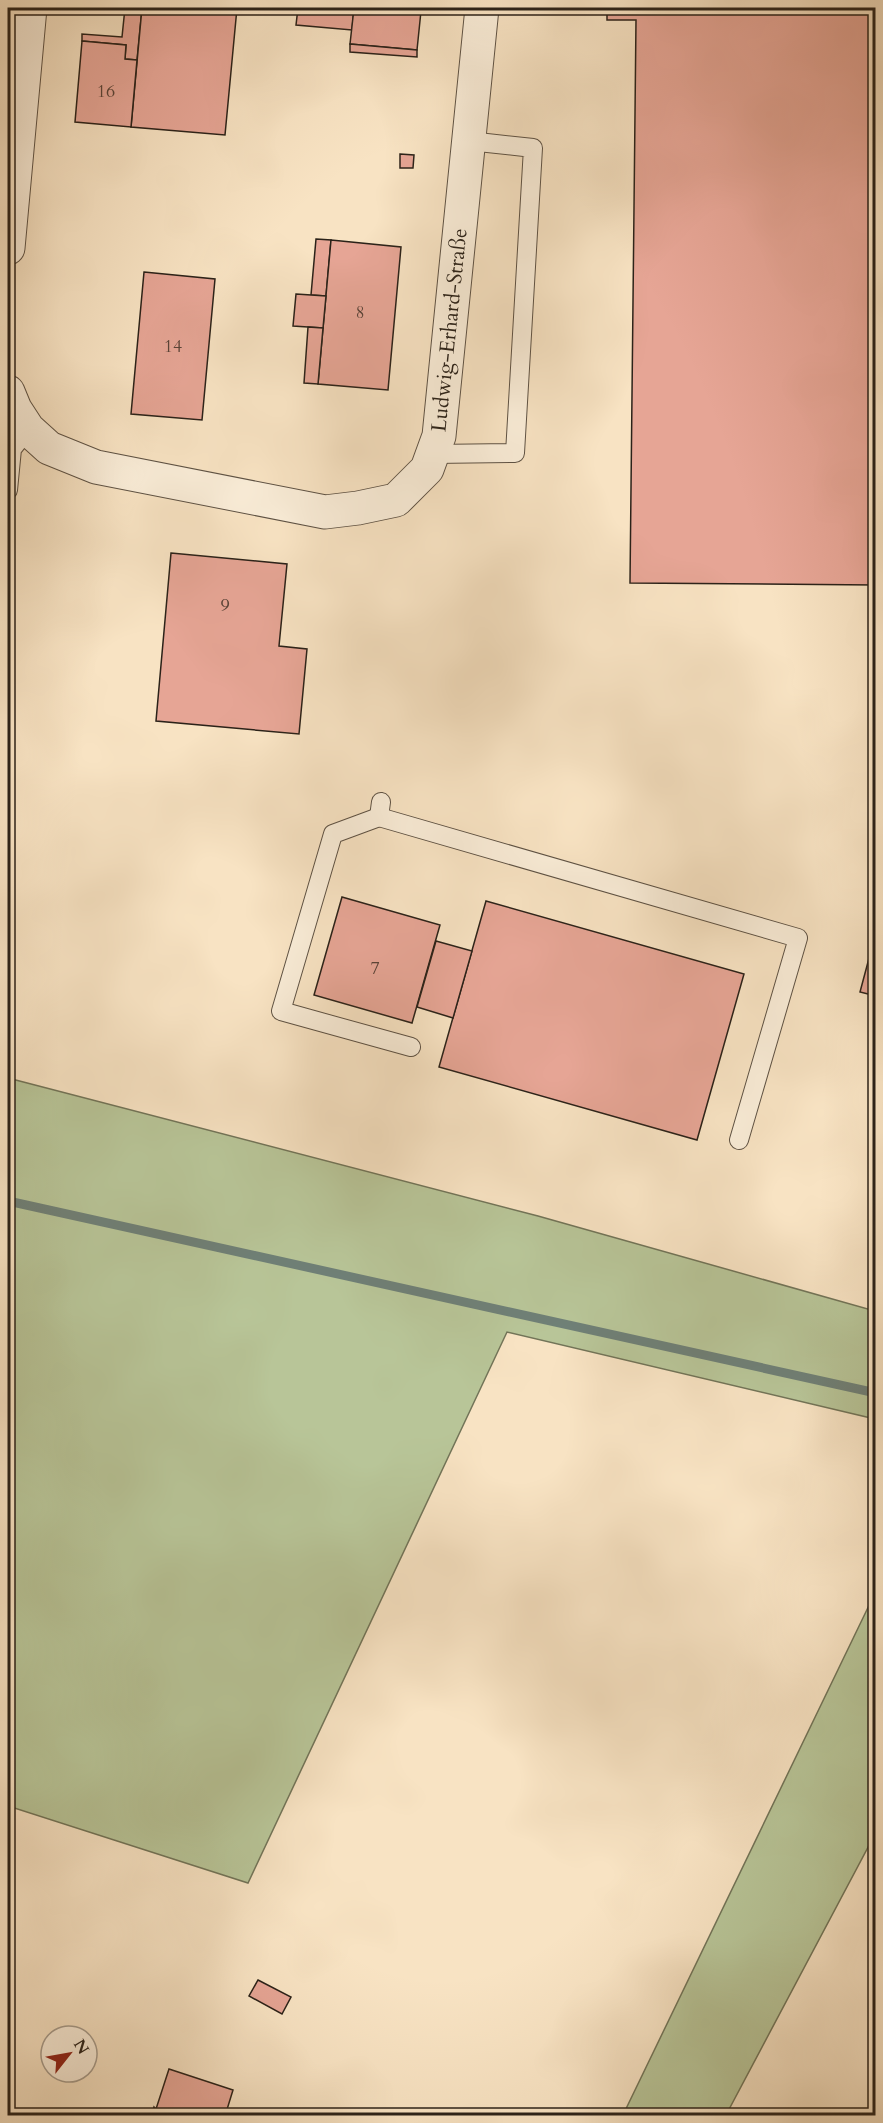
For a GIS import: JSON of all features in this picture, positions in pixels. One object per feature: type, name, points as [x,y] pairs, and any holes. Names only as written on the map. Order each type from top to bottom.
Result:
[{"type":"street","points":[[8,248],[30,8]]},
{"type":"street","name":"Ludwig-Erhard-Straße","points":[[8,392],[15,409],[28,429],[49,448],[96,467],[325,512],[396,500],[427,469],[439,436],[482,8]]},
{"type":"lane","points":[[433,454],[515,453],[533,148],[469,141]]},
{"type":"lane","points":[[8,490],[12,449],[28,429]]},
{"type":"lane","points":[[411,1047],[281,1011],[333,834],[380,809],[798,938],[739,1140]]},
{"type":"green space","points":[[8,1078],[538,1216],[875,1311],[875,1419],[507,1332],[248,1883],[8,1806]]},
{"type":"green space","points":[[875,1593],[875,1834],[726,2115],[623,2115]]},
{"type":"building","points":[[125,8],[142,8],[137,60],[125,59],[126,45],[82,41],[82,34],[122,37]]},
{"type":"building","points":[[142,8],[237,8],[225,135],[131,127]]},
{"type":"building","points":[[298,8],[354,8],[352,30],[296,25]]},
{"type":"building","points":[[347,8],[385,8],[385,11]]},
{"type":"building","points":[[354,8],[385,11],[385,8],[414,8],[414,10],[421,11],[417,50],[350,44]]},
{"type":"building","points":[[607,8],[876,8],[876,585],[630,583],[636,20],[607,20]]},
{"type":"building","points":[[82,41],[126,45],[125,59],[137,60],[131,127],[75,122]]},
{"type":"building","points":[[350,44],[417,50],[417,57],[350,52]]},
{"type":"building","points":[[400,154],[414,155],[413,168],[400,168]]},
{"type":"building","points":[[316,239],[331,240],[326,296],[311,295]]},
{"type":"building","points":[[331,240],[401,247],[388,390],[318,384]]},
{"type":"building","points":[[144,272],[215,279],[202,420],[131,414]]},
{"type":"building","points":[[296,294],[326,296],[323,328],[293,326]]},
{"type":"building","points":[[308,327],[323,328],[318,384],[304,383]]},
{"type":"building","points":[[171,553],[287,564],[279,646],[307,649],[299,734],[156,721]]},
{"type":"building","points":[[342,897],[440,925],[412,1023],[314,995]]},
{"type":"building","points":[[486,901],[744,974],[697,1140],[439,1067]]},
{"type":"building","points":[[876,932],[876,996],[860,992]]},
{"type":"building","points":[[436,941],[472,951],[453,1018],[417,1007]]},
{"type":"building","points":[[258,1980],[291,1997],[282,2014],[249,1996]]},
{"type":"building","points":[[169,2069],[233,2090],[225,2116],[174,2116],[156,2109]]},
{"type":"building","points":[[154,2107],[156,2109],[174,2116],[151,2116]]},
{"type":"waterway","points":[[8,1201],[876,1393]]}]
